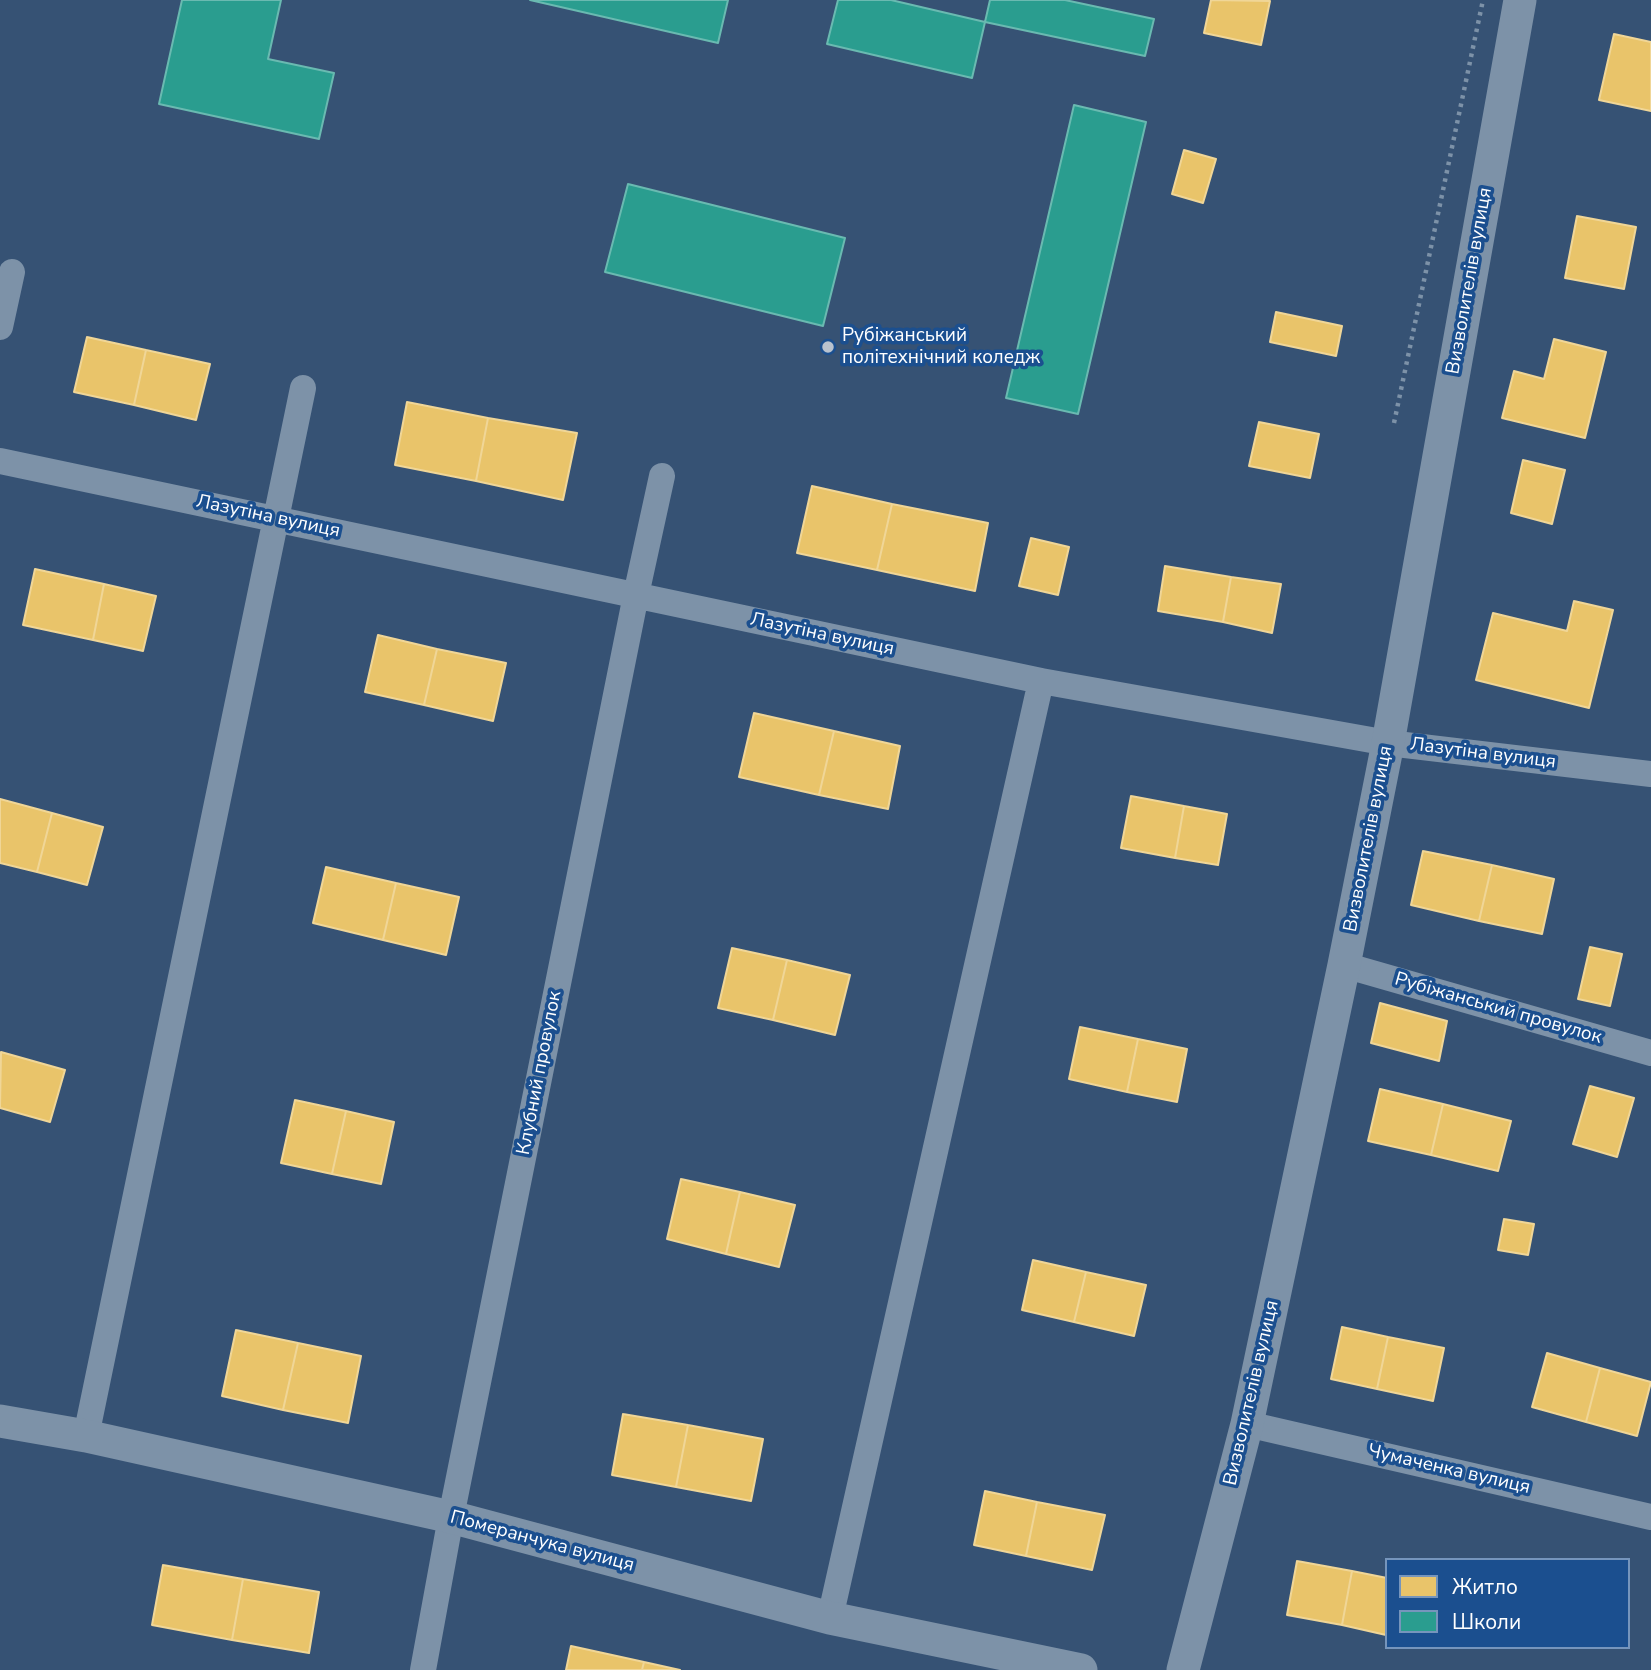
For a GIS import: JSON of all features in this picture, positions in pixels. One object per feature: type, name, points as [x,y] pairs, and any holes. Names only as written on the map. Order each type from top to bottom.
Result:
[{"type":"street","name":"Визволителів вулиця","points":[[1183,1670],[1247,1424],[1344,965],[1388,743],[1520,0]]},
{"type":"street","points":[[0,327],[12,272]]},
{"type":"street","points":[[86,1436],[303,388]]},
{"type":"street","name":"Лазутіна вулиця","points":[[0,461],[1041,681],[1388,743],[1651,774]]},
{"type":"street","name":"Клубний провулок","points":[[423,1670],[451,1517],[662,476]]},
{"type":"street","points":[[830,1618],[1041,681]]},
{"type":"street","name":"Рубіжанський провулок","points":[[1344,965],[1651,1053]]},
{"type":"street","name":"Померанчука вулиця","points":[[0,1422],[86,1436],[451,1517],[830,1618],[1081,1670]]},
{"type":"street","name":"Чумаченка вулиця","points":[[1247,1424],[1651,1517]]},
{"type":"path","points":[[1394,423],[1483,0]]},
{"type":"building: Житло","points":[[1211,0],[1270,1],[1261,45],[1204,33]]},
{"type":"building: Житло","points":[[1614,34],[1651,42],[1651,111],[1599,100]]},
{"type":"building: Житло","points":[[1184,150],[1216,159],[1203,203],[1172,194]]},
{"type":"building: Житло","points":[[1577,216],[1636,227],[1624,289],[1565,278]]},
{"type":"building: Житло","points":[[1276,312],[1342,326],[1336,356],[1270,342]]},
{"type":"building: Житло","points":[[87,337],[146,350],[134,405],[74,392]]},
{"type":"building: Житло","points":[[1554,339],[1606,352],[1585,438],[1502,418],[1514,371],[1544,379]]},
{"type":"building: Житло","points":[[146,350],[210,364],[196,420],[134,405]]},
{"type":"building: Житло","points":[[407,402],[488,418],[476,481],[395,465]]},
{"type":"building: Житло","points":[[488,418],[577,433],[563,500],[476,481]]},
{"type":"building: Житло","points":[[1259,422],[1319,434],[1310,478],[1249,466]]},
{"type":"building: Житло","points":[[1523,460],[1565,470],[1552,524],[1511,513]]},
{"type":"building: Житло","points":[[812,486],[892,504],[877,570],[797,553]]},
{"type":"building: Житло","points":[[892,504],[988,523],[975,591],[877,570]]},
{"type":"building: Житло","points":[[1031,538],[1069,547],[1058,595],[1019,586]]},
{"type":"building: Житло","points":[[1165,566],[1231,577],[1223,622],[1158,611]]},
{"type":"building: Житло","points":[[35,569],[104,584],[93,640],[23,625]]},
{"type":"building: Житло","points":[[1231,577],[1281,584],[1272,633],[1223,622]]},
{"type":"building: Житло","points":[[104,584],[156,596],[143,651],[93,640]]},
{"type":"building: Житло","points":[[1574,601],[1613,610],[1589,708],[1476,680],[1493,613],[1567,631]]},
{"type":"building: Житло","points":[[378,635],[437,649],[424,705],[365,692]]},
{"type":"building: Житло","points":[[437,649],[506,663],[493,721],[424,705]]},
{"type":"building: Житло","points":[[754,713],[834,731],[819,795],[739,777]]},
{"type":"building: Житло","points":[[834,731],[900,746],[888,809],[819,795]]},
{"type":"building: Житло","points":[[1131,796],[1184,806],[1175,858],[1121,848]]},
{"type":"building: Житло","points":[[0,799],[52,813],[37,872],[0,863]]},
{"type":"building: Житло","points":[[1184,806],[1227,814],[1218,865],[1175,858]]},
{"type":"building: Житло","points":[[52,813],[103,827],[87,885],[37,872]]},
{"type":"building: Житло","points":[[1423,851],[1492,865],[1479,921],[1411,905]]},
{"type":"building: Житло","points":[[1492,865],[1554,879],[1542,934],[1479,921]]},
{"type":"building: Житло","points":[[326,867],[396,883],[383,940],[313,923]]},
{"type":"building: Житло","points":[[396,883],[459,897],[446,955],[383,940]]},
{"type":"building: Житло","points":[[1590,947],[1622,954],[1610,1006],[1578,999]]},
{"type":"building: Житло","points":[[732,948],[787,960],[773,1020],[718,1008]]},
{"type":"building: Житло","points":[[787,960],[850,975],[835,1035],[773,1020]]},
{"type":"building: Житло","points":[[1380,1003],[1447,1021],[1439,1061],[1371,1043]]},
{"type":"building: Житло","points":[[1080,1027],[1138,1039],[1127,1092],[1069,1079]]},
{"type":"building: Житло","points":[[1138,1039],[1187,1049],[1177,1102],[1127,1092]]},
{"type":"building: Житло","points":[[1,1052],[65,1070],[50,1122],[0,1108]]},
{"type":"building: Житло","points":[[1590,1086],[1634,1098],[1617,1157],[1573,1144]]},
{"type":"building: Житло","points":[[1380,1089],[1443,1104],[1431,1155],[1368,1141]]},
{"type":"building: Житло","points":[[295,1100],[346,1111],[332,1174],[281,1163]]},
{"type":"building: Житло","points":[[1443,1104],[1511,1121],[1498,1171],[1431,1155]]},
{"type":"building: Житло","points":[[346,1111],[394,1122],[381,1184],[332,1174]]},
{"type":"building: Житло","points":[[681,1179],[740,1192],[726,1254],[667,1239]]},
{"type":"building: Житло","points":[[740,1192],[795,1205],[779,1267],[726,1254]]},
{"type":"building: Житло","points":[[1504,1219],[1534,1224],[1528,1255],[1498,1250]]},
{"type":"building: Житло","points":[[1033,1260],[1086,1272],[1074,1322],[1022,1310]]},
{"type":"building: Житло","points":[[1086,1272],[1146,1285],[1134,1336],[1074,1322]]},
{"type":"building: Житло","points":[[1342,1327],[1388,1337],[1377,1389],[1331,1379]]},
{"type":"building: Житло","points":[[236,1330],[298,1343],[283,1410],[222,1396]]},
{"type":"building: Житло","points":[[1388,1337],[1444,1348],[1433,1401],[1377,1389]]},
{"type":"building: Житло","points":[[298,1343],[361,1356],[348,1423],[283,1410]]},
{"type":"building: Житло","points":[[1547,1353],[1600,1368],[1586,1422],[1532,1407]]},
{"type":"building: Житло","points":[[1600,1368],[1651,1382],[1637,1436],[1586,1422]]},
{"type":"building: Житло","points":[[623,1414],[688,1425],[676,1487],[612,1475]]},
{"type":"building: Житло","points":[[688,1425],[763,1439],[751,1501],[676,1487]]},
{"type":"building: Житло","points":[[985,1491],[1037,1502],[1026,1556],[974,1545]]},
{"type":"building: Житло","points":[[1037,1502],[1105,1515],[1092,1570],[1026,1556]]},
{"type":"building: Житло","points":[[1297,1561],[1352,1571],[1342,1625],[1287,1615]]},
{"type":"building: Житло","points":[[163,1565],[243,1579],[232,1640],[152,1625]]},
{"type":"building: Житло","points":[[1352,1571],[1385,1578],[1385,1635],[1342,1625]]},
{"type":"building: Житло","points":[[243,1579],[319,1592],[309,1653],[232,1640]]},
{"type":"building: Житло","points":[[571,1646],[644,1662],[642,1670],[566,1670]]},
{"type":"building: Житло","points":[[644,1662],[680,1670],[642,1670]]},
{"type":"building: Школи","points":[[182,0],[281,0],[268,59],[334,73],[319,139],[159,104]]},
{"type":"building: Школи","points":[[530,0],[728,0],[718,43]]},
{"type":"building: Школи","points":[[838,0],[891,0],[985,22],[972,78],[827,44]]},
{"type":"building: Школи","points":[[990,0],[1065,0],[1154,19],[1145,56],[985,22]]},
{"type":"building: Школи","points":[[1074,105],[1146,122],[1078,414],[1006,398]]},
{"type":"building: Школи","points":[[628,184],[845,238],[823,326],[605,272]]},
{"type":"place","name":"Рубіжанський політехнічний коледж","points":[[828,347]]}]
